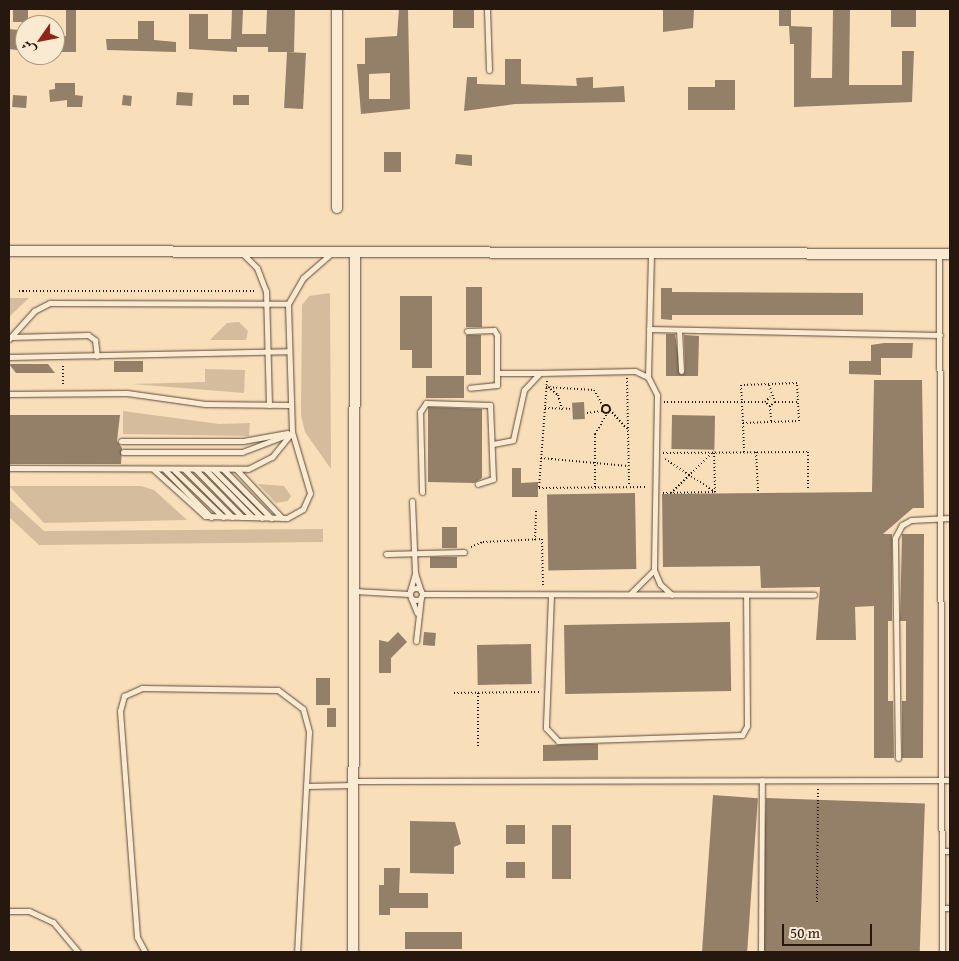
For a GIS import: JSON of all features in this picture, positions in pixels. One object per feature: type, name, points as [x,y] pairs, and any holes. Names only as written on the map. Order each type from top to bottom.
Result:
[{"type":"street","points":[[337,9],[337,208]]},
{"type":"street","points":[[9,251],[950,254]]},
{"type":"street","points":[[352,952],[355,253]]},
{"type":"lane","points":[[487,9],[489,70]]},
{"type":"lane","points":[[242,252],[257,268],[266,291],[269,405]]},
{"type":"lane","points":[[154,470],[197,512],[211,517],[282,518],[303,509],[310,493],[292,432],[288,304],[303,278],[333,253]]},
{"type":"lane","points":[[651,254],[648,377],[657,402],[654,570],[660,584],[672,595]]},
{"type":"lane","points":[[939,254],[942,952]]},
{"type":"lane","points":[[10,338],[34,311],[50,303],[288,304]]},
{"type":"lane","points":[[649,329],[940,335]]},
{"type":"lane","points":[[680,330],[681,371]]},
{"type":"lane","points":[[467,331],[496,332],[498,373],[496,387],[470,388]]},
{"type":"lane","points":[[10,338],[88,335],[95,340],[97,356]]},
{"type":"lane","points":[[9,356],[97,356],[288,351]]},
{"type":"lane","points":[[498,373],[627,371],[648,377]]},
{"type":"lane","points":[[492,444],[513,440],[524,390],[540,373]]},
{"type":"lane","points":[[9,394],[127,393],[206,404],[290,405]]},
{"type":"lane","points":[[422,492],[420,412],[424,404],[488,404],[493,479],[478,484]]},
{"type":"lane","points":[[121,441],[243,441],[292,432]]},
{"type":"lane","points":[[123,452],[242,452],[277,442],[292,432]]},
{"type":"lane","points":[[9,468],[236,469],[264,463],[292,432]]},
{"type":"lane","points":[[184,469],[232,517]]},
{"type":"lane","points":[[213,469],[262,518]]},
{"type":"lane","points":[[222,469],[270,518]]},
{"type":"lane","points":[[236,469],[282,518]]},
{"type":"lane","points":[[165,470],[211,517]]},
{"type":"lane","points":[[174,470],[223,517]]},
{"type":"lane","points":[[195,470],[242,517]]},
{"type":"lane","points":[[204,470],[252,517]]},
{"type":"lane","points":[[412,501],[415,573],[421,594],[417,613],[416,641]]},
{"type":"lane","points":[[898,758],[895,538],[906,522],[950,518]]},
{"type":"lane","points":[[386,554],[464,552]]},
{"type":"lane","points":[[629,595],[654,570]]},
{"type":"lane","points":[[415,573],[410,594],[417,613]]},
{"type":"lane","points":[[410,594],[414,588],[421,594]]},
{"type":"lane","points":[[354,591],[410,594],[814,595]]},
{"type":"lane","points":[[551,595],[546,728],[558,741],[742,735],[747,726],[746,595]]},
{"type":"lane","points":[[145,952],[137,937],[120,711],[124,696],[137,688],[286,692],[307,716],[307,786],[297,952]]},
{"type":"lane","points":[[761,952],[762,780]]},
{"type":"lane","points":[[307,786],[353,783],[950,780]]},
{"type":"lane","points":[[942,851],[950,851]]},
{"type":"lane","points":[[942,908],[950,908]]},
{"type":"lane","points":[[9,911],[29,911],[53,922],[78,952]]},
{"type":"path","points":[[19,290],[266,291]]},
{"type":"path","points":[[63,356],[63,393]]},
{"type":"path","points":[[548,371],[539,488],[655,486]]},
{"type":"path","points":[[627,371],[629,487]]},
{"type":"path","points":[[742,424],[799,421],[797,383],[741,386],[742,424],[744,452]]},
{"type":"path","points":[[769,385],[770,397],[775,402]]},
{"type":"path","points":[[546,387],[594,390],[603,406],[628,430]]},
{"type":"path","points":[[546,387],[558,394],[562,409]]},
{"type":"path","points":[[766,402],[770,397]]},
{"type":"path","points":[[657,402],[766,402],[770,406],[771,422]]},
{"type":"path","points":[[770,406],[775,402],[798,402]]},
{"type":"path","points":[[602,410],[603,406]]},
{"type":"path","points":[[545,408],[570,410]]},
{"type":"path","points":[[587,413],[602,410],[609,411]]},
{"type":"path","points":[[595,487],[596,430],[609,411]]},
{"type":"path","points":[[670,493],[714,451]]},
{"type":"path","points":[[714,451],[715,492]]},
{"type":"path","points":[[656,453],[714,451],[808,452],[808,490]]},
{"type":"path","points":[[756,452],[758,491]]},
{"type":"path","points":[[656,453],[715,492]]},
{"type":"path","points":[[541,458],[628,466]]},
{"type":"path","points":[[655,494],[715,492]]},
{"type":"path","points":[[535,540],[536,510]]},
{"type":"path","points":[[464,552],[483,542],[542,539],[543,595]]},
{"type":"path","points":[[454,693],[548,692]]},
{"type":"path","points":[[478,693],[478,748]]},
{"type":"path","points":[[817,902],[818,780]]},
{"type":"shaded area","points":[[330,293],[331,469],[305,432],[301,415],[302,305],[309,296]]},
{"type":"shaded area","points":[[9,298],[29,298],[9,317]]},
{"type":"shaded area","points":[[239,322],[248,331],[246,340],[210,340],[227,323]]},
{"type":"shaded area","points":[[205,369],[245,370],[244,393],[132,384],[205,382]]},
{"type":"shaded area","points":[[123,411],[219,424],[250,423],[249,436],[123,434]]},
{"type":"shaded area","points":[[258,484],[284,486],[291,496],[288,501],[276,503]]},
{"type":"shaded area","points":[[9,486],[141,486],[154,490],[187,520],[44,523]]},
{"type":"shaded area","points":[[9,499],[44,531],[323,529],[323,542],[39,545],[9,517]]},
{"type":"building","points":[[13,9],[28,9],[28,15],[15,15],[15,22],[13,22]]},
{"type":"building","points":[[66,9],[76,9],[76,52],[65,52]]},
{"type":"building","points":[[232,9],[243,9],[242,34],[266,34],[267,9],[295,9],[294,52],[268,52],[268,47],[237,47],[237,52],[189,49],[189,14],[208,14],[208,39],[231,39]]},
{"type":"building","points":[[399,9],[408,9],[410,109],[361,114],[357,64],[365,64],[365,38],[397,36]],"holes":[[[390,73],[390,99],[369,99],[369,74]]]},
{"type":"building","points":[[453,9],[474,9],[474,28],[453,28]]},
{"type":"building","points":[[663,9],[694,9],[693,28],[663,32]]},
{"type":"building","points":[[779,9],[791,9],[791,26],[779,26]]},
{"type":"building","points":[[833,9],[850,9],[849,85],[902,85],[902,51],[914,51],[912,102],[794,107],[794,44],[790,44],[789,26],[812,27],[811,78],[832,78]]},
{"type":"building","points":[[891,9],[916,9],[916,27],[891,27]]},
{"type":"building","points":[[138,21],[154,21],[154,40],[176,42],[176,52],[107,50],[106,39],[138,39]]},
{"type":"building","points":[[9,29],[15,30],[15,50],[9,49]]},
{"type":"building","points":[[287,52],[306,53],[303,109],[284,108]]},
{"type":"building","points":[[505,59],[521,59],[521,84],[577,86],[576,78],[593,77],[593,88],[624,86],[625,102],[515,104],[464,111],[467,77],[477,77],[477,84],[505,85]]},
{"type":"building","points":[[715,80],[735,80],[735,110],[688,110],[688,87],[715,87]]},
{"type":"building","points":[[55,83],[75,83],[75,95],[83,96],[82,107],[67,107],[67,100],[50,102],[49,90],[55,89]]},
{"type":"building","points":[[177,92],[193,93],[192,106],[176,105]]},
{"type":"building","points":[[13,95],[27,96],[26,108],[12,107]]},
{"type":"building","points":[[123,95],[132,96],[131,106],[122,105]]},
{"type":"building","points":[[233,95],[249,95],[249,105],[233,105]]},
{"type":"building","points":[[384,152],[401,152],[401,172],[384,172]]},
{"type":"building","points":[[456,154],[472,155],[472,166],[455,164]]},
{"type":"building","points":[[466,287],[482,287],[482,327],[466,327]]},
{"type":"building","points":[[661,288],[672,288],[672,292],[863,293],[863,315],[672,315],[672,320],[661,319]]},
{"type":"building","points":[[400,296],[432,296],[432,368],[412,368],[412,350],[400,350]]},
{"type":"building","points":[[666,334],[675,334],[681,375],[685,371],[684,335],[699,336],[698,376],[666,376]]},
{"type":"building","points":[[466,335],[481,335],[481,375],[466,375]]},
{"type":"building","points":[[913,343],[912,358],[881,358],[881,375],[849,374],[849,361],[871,361],[871,345]]},
{"type":"building","points":[[114,361],[143,361],[143,372],[114,372]]},
{"type":"building","points":[[9,364],[48,364],[55,373],[16,373]]},
{"type":"building","points":[[426,376],[464,376],[464,398],[426,398]]},
{"type":"building","points":[[874,380],[922,380],[924,508],[913,508],[883,534],[892,534],[892,621],[888,621],[888,701],[893,701],[894,758],[874,758],[874,606],[855,607],[856,640],[816,640],[820,587],[761,588],[760,566],[663,567],[662,494],[872,492]]},
{"type":"building","points":[[584,402],[585,419],[573,420],[572,403]]},
{"type":"building","points":[[428,407],[482,409],[482,478],[474,483],[428,482]]},
{"type":"building","points":[[9,415],[120,415],[117,441],[122,448],[121,464],[9,464]]},
{"type":"building","points":[[672,415],[715,416],[714,450],[671,449]]},
{"type":"building","points":[[512,468],[521,468],[521,483],[538,482],[538,497],[512,497]]},
{"type":"building","points":[[635,493],[636,569],[548,571],[547,495]]},
{"type":"building","points":[[442,527],[457,527],[457,548],[442,548]]},
{"type":"building","points":[[902,534],[924,534],[923,758],[902,758],[902,701],[906,701],[906,621],[900,621]]},
{"type":"building","points":[[430,557],[457,557],[457,568],[430,568]]},
{"type":"building","points":[[730,622],[731,691],[565,694],[564,625]]},
{"type":"building","points":[[398,632],[407,642],[391,658],[391,673],[379,673],[379,640],[388,642]]},
{"type":"building","points":[[424,632],[436,633],[435,646],[423,645]]},
{"type":"building","points":[[531,644],[532,684],[478,685],[477,645]]},
{"type":"building","points":[[316,678],[330,678],[330,705],[316,705]]},
{"type":"building","points":[[327,708],[336,708],[336,727],[327,727]]},
{"type":"building","points":[[598,744],[598,760],[543,761],[543,745]]},
{"type":"building","points":[[713,795],[758,798],[747,952],[702,952]]},
{"type":"building","points":[[766,798],[925,804],[920,952],[761,952]]},
{"type":"building","points":[[410,821],[455,822],[461,844],[454,847],[454,874],[410,873]]},
{"type":"building","points":[[506,825],[525,825],[525,844],[506,844]]},
{"type":"building","points":[[552,825],[571,825],[571,879],[552,879]]},
{"type":"building","points":[[506,862],[525,862],[525,878],[506,878]]},
{"type":"building","points":[[384,868],[400,868],[399,893],[428,893],[428,908],[390,908],[390,915],[379,915],[379,885],[384,885]]},
{"type":"building","points":[[405,932],[462,932],[462,949],[405,949]]}]
